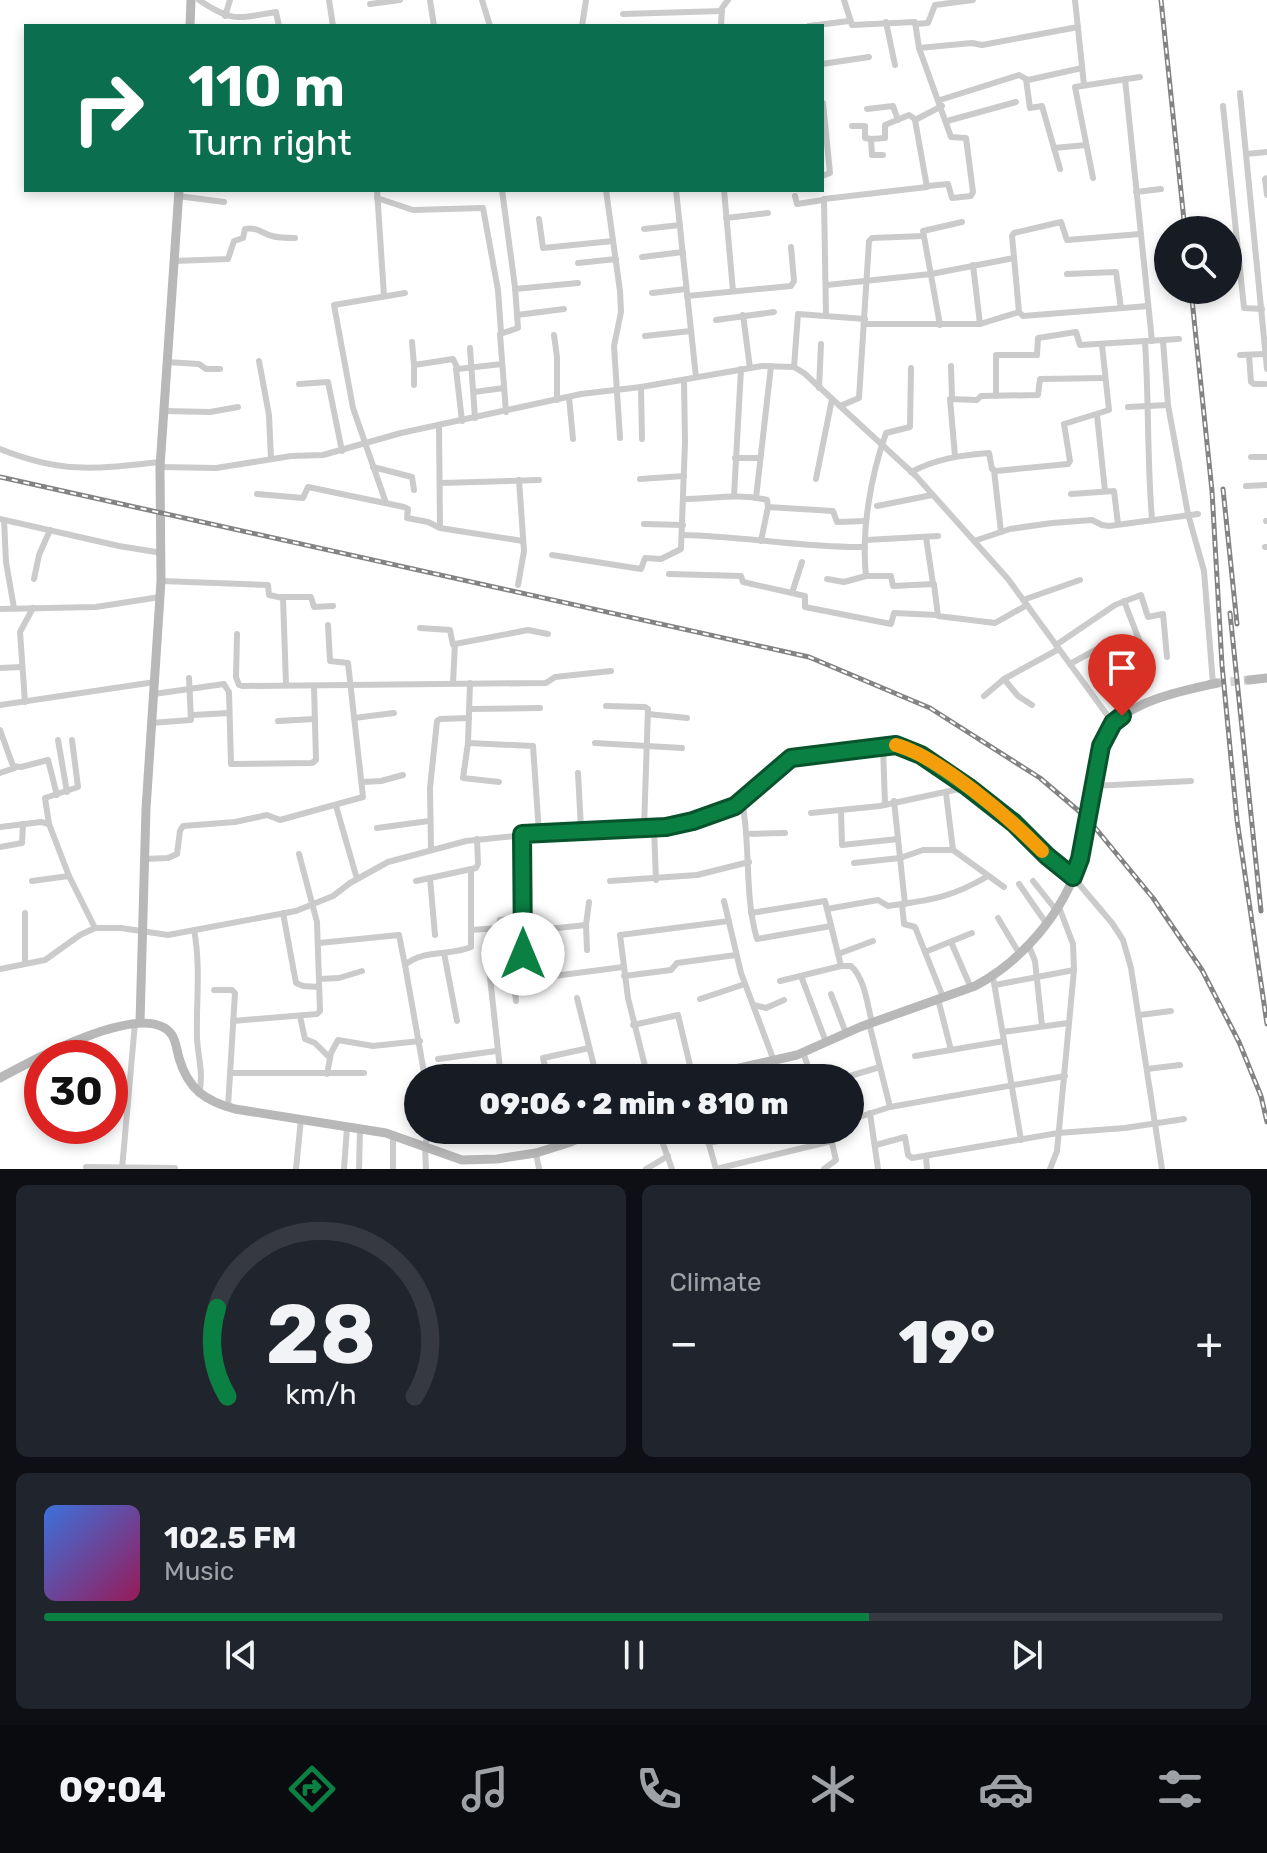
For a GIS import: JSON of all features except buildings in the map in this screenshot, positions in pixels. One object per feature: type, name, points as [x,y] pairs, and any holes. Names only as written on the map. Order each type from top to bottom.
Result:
[{"type":"street","points":[[190,24],[191,0]]},
{"type":"street","points":[[199,0],[225,16],[246,18],[276,12],[279,24]]},
{"type":"street","points":[[225,16],[230,0]]},
{"type":"street","points":[[329,0],[333,24]]},
{"type":"street","points":[[370,4],[400,0]]},
{"type":"street","points":[[430,0],[434,24]]},
{"type":"street","points":[[482,0],[489,24]]},
{"type":"street","points":[[582,24],[586,0]]},
{"type":"street","points":[[721,24],[723,5],[728,0]]},
{"type":"street","points":[[795,196],[797,204],[948,184],[952,198],[973,194],[966,138],[952,138],[919,48],[916,24],[913,20],[852,25],[844,0]]},
{"type":"street","points":[[916,24],[928,23],[935,5],[973,0]]},
{"type":"street","points":[[1075,0],[1084,85]]},
{"type":"street","points":[[623,14],[722,11]]},
{"type":"street","points":[[235,17],[236,24]]},
{"type":"street","points":[[246,18],[250,24]]},
{"type":"street","points":[[824,24],[849,21]]},
{"type":"street","points":[[886,22],[895,65]]},
{"type":"street","points":[[919,48],[972,43],[982,45],[1078,27]]},
{"type":"street","points":[[824,64],[869,57]]},
{"type":"street","points":[[915,119],[941,103],[1019,75],[1026,79],[1082,68]]},
{"type":"street","points":[[1093,178],[1075,88],[1140,77]]},
{"type":"street","points":[[1026,79],[1030,108],[1042,106],[1060,169]]},
{"type":"street","points":[[1125,79],[1148,306],[1152,519]]},
{"type":"street","points":[[1240,93],[1267,369]]},
{"type":"street","points":[[947,121],[1016,102]]},
{"type":"street","points":[[867,109],[893,106],[898,120]]},
{"type":"street","points":[[1223,106],[1244,308],[1262,309]]},
{"type":"street","points":[[824,113],[830,173],[824,175]]},
{"type":"street","points":[[852,126],[865,126],[865,138],[885,138],[885,126],[911,114],[915,119],[928,186]]},
{"type":"street","points":[[871,139],[872,155],[883,155]]},
{"type":"street","points":[[1054,148],[1086,145]]},
{"type":"street","points":[[1246,154],[1267,152]]},
{"type":"street","points":[[1267,178],[1267,195]]},
{"type":"street","points":[[1136,192],[1161,189]]},
{"type":"street","points":[[501,332],[517,329],[502,192]]},
{"type":"street","points":[[606,192],[621,312],[614,346],[620,438]]},
{"type":"street","points":[[676,192],[696,377]]},
{"type":"street","points":[[724,192],[733,291]]},
{"type":"street","points":[[822,192],[826,316]]},
{"type":"street","points":[[128,1097],[144,932],[151,723],[162,553],[160,464],[178,193],[224,202]]},
{"type":"street","points":[[384,296],[377,194],[413,210],[483,208],[498,290],[506,412]]},
{"type":"street","points":[[726,218],[768,213]]},
{"type":"street","points":[[539,219],[543,248],[613,241]]},
{"type":"street","points":[[940,325],[924,229],[962,222]]},
{"type":"street","points":[[1140,234],[1067,240],[1062,222],[1013,234],[1019,312],[1023,316],[1148,306]]},
{"type":"street","points":[[644,229],[680,225]]},
{"type":"street","points":[[174,261],[228,259],[234,241],[243,238],[246,228],[260,229],[270,236],[295,238]]},
{"type":"street","points":[[840,406],[859,398],[870,239],[923,236]]},
{"type":"street","points":[[1255,239],[1267,237]]},
{"type":"street","points":[[652,293],[733,291],[792,284],[791,247]]},
{"type":"street","points":[[642,257],[683,252]]},
{"type":"street","points":[[827,285],[931,274],[1014,258]]},
{"type":"street","points":[[578,263],[616,259]]},
{"type":"street","points":[[973,265],[980,324]]},
{"type":"street","points":[[1067,274],[1116,272],[1121,308]]},
{"type":"street","points":[[515,289],[578,283]]},
{"type":"street","points":[[386,503],[364,443],[345,371],[334,305],[405,293]]},
{"type":"street","points":[[517,315],[564,309]]},
{"type":"street","points":[[716,320],[774,312]]},
{"type":"street","points":[[794,367],[797,314],[865,322],[940,325],[980,324],[1019,312]]},
{"type":"street","points":[[743,315],[750,368]]},
{"type":"street","points":[[645,336],[691,331]]},
{"type":"street","points":[[996,396],[996,355],[1037,355],[1037,339],[1076,332],[1080,345],[1179,339]]},
{"type":"street","points":[[554,335],[557,400]]},
{"type":"street","points":[[994,981],[1057,909],[1073,877],[1080,859],[1101,746],[1113,723],[1154,700],[1215,684],[1204,571],[1188,514],[1168,405],[1163,341]]},
{"type":"street","points":[[412,342],[414,385]]},
{"type":"street","points":[[819,388],[821,344]]},
{"type":"street","points":[[994,470],[1068,464],[1064,424],[1109,410],[1102,345]]},
{"type":"street","points":[[470,348],[475,418]]},
{"type":"street","points":[[1240,355],[1265,354]]},
{"type":"street","points":[[1249,355],[1251,382],[1265,384]]},
{"type":"street","points":[[414,365],[453,359],[462,421]]},
{"type":"street","points":[[259,361],[269,415],[271,459]]},
{"type":"street","points":[[167,362],[220,369]]},
{"type":"street","points":[[456,368],[502,364]]},
{"type":"street","points":[[756,498],[771,366]]},
{"type":"street","points":[[951,366],[952,398],[949,401],[955,456]]},
{"type":"street","points":[[0,449],[64,468],[160,464],[216,468],[323,455],[439,425],[569,397],[741,369],[794,367],[911,472],[974,541],[1025,602],[1113,723]]},
{"type":"street","points":[[866,576],[866,521],[882,446],[887,432],[910,427],[911,368]]},
{"type":"street","points":[[734,496],[741,369]]},
{"type":"street","points":[[952,398],[977,400],[981,396],[1038,395],[1040,379],[1105,378]]},
{"type":"street","points":[[552,555],[641,569],[645,558],[661,559],[681,549],[684,380]]},
{"type":"street","points":[[299,384],[328,382],[342,451]]},
{"type":"street","points":[[641,387],[642,439]]},
{"type":"street","points":[[474,392],[504,388]]},
{"type":"street","points":[[569,397],[573,439]]},
{"type":"street","points":[[816,479],[832,399]]},
{"type":"street","points":[[1128,407],[1168,405]]},
{"type":"street","points":[[164,411],[210,412],[238,407]]},
{"type":"street","points":[[1097,415],[1105,491]]},
{"type":"street","points":[[439,425],[440,528]]},
{"type":"street","points":[[911,472],[928,463],[955,456],[990,453],[1001,532]]},
{"type":"street","points":[[1251,457],[1267,457]]},
{"type":"street","points":[[735,458],[760,458]]},
{"type":"street","points":[[373,467],[412,477],[414,490]]},
{"type":"street","points":[[640,479],[684,476]]},
{"type":"street","points":[[518,585],[523,565],[519,480]]},
{"type":"street","points":[[441,483],[539,480]]},
{"type":"street","points":[[1246,486],[1267,485]]},
{"type":"street","points":[[257,494],[303,498],[308,487],[407,508],[407,518],[426,521],[440,528],[523,541]]},
{"type":"street","points":[[1071,494],[1115,491],[1118,524]]},
{"type":"street","points":[[877,506],[932,495]]},
{"type":"street","points":[[684,499],[734,496],[767,500],[761,541]]},
{"type":"street","points":[[768,507],[833,511],[837,522],[866,521]]},
{"type":"street","points":[[974,541],[1001,532],[1092,520],[1104,526],[1198,514]]},
{"type":"street","points":[[14,608],[2,520],[162,553]]},
{"type":"street","points":[[644,524],[683,525]]},
{"type":"street","points":[[34,579],[39,555],[50,530]]},
{"type":"street","points":[[682,535],[815,547],[938,536]]},
{"type":"street","points":[[926,537],[937,615]]},
{"type":"street","points":[[792,593],[802,562]]},
{"type":"street","points":[[669,574],[741,576],[743,582],[806,596],[805,607],[891,624],[894,613],[995,623],[1025,602],[1080,580]]},
{"type":"street","points":[[827,579],[844,582],[866,576],[890,576],[893,586],[933,584]]},
{"type":"street","points":[[161,581],[267,584],[269,595],[311,597],[314,607],[333,606]]},
{"type":"street","points":[[984,696],[1004,679],[1058,647],[1124,601],[1142,596],[1148,617],[1163,614],[1167,657]]},
{"type":"street","points":[[0,609],[96,607],[160,597]]},
{"type":"street","points":[[282,597],[286,684]]},
{"type":"street","points":[[1124,601],[1148,663]]},
{"type":"street","points":[[25,702],[20,632],[33,608]]},
{"type":"street","points":[[145,859],[168,858],[177,854],[183,826],[235,822],[267,815],[280,820],[363,797],[348,662],[330,661],[328,625]]},
{"type":"street","points":[[420,628],[450,630],[453,683]]},
{"type":"street","points":[[453,645],[528,630],[548,634]]},
{"type":"street","points":[[237,634],[236,677],[239,685],[546,683],[555,677],[611,671]]},
{"type":"street","points":[[1070,664],[1108,643]]},
{"type":"street","points":[[0,668],[21,667]]},
{"type":"street","points":[[151,723],[191,720],[189,678]]},
{"type":"street","points":[[1249,680],[1267,678]]},
{"type":"street","points":[[1004,679],[1018,696],[1032,705]]},
{"type":"street","points":[[0,705],[155,682]]},
{"type":"street","points":[[470,683],[468,743],[463,778],[499,782]]},
{"type":"street","points":[[154,694],[224,684],[229,692],[229,760],[234,766],[315,763],[314,686]]},
{"type":"street","points":[[606,706],[645,707],[648,714],[644,828]]},
{"type":"street","points":[[469,709],[540,708]]},
{"type":"street","points":[[193,715],[229,713]]},
{"type":"street","points":[[354,718],[394,713]]},
{"type":"street","points":[[648,714],[687,718]]},
{"type":"street","points":[[431,849],[430,788],[437,721],[469,718]]},
{"type":"street","points":[[278,721],[315,719]]},
{"type":"street","points":[[0,730],[11,763],[16,767]]},
{"type":"street","points":[[58,740],[67,792]]},
{"type":"street","points":[[72,740],[78,787],[45,798],[49,824],[69,876],[95,928]]},
{"type":"street","points":[[468,743],[533,746],[539,833]]},
{"type":"street","points":[[595,743],[682,748]]},
{"type":"street","points":[[0,969],[45,960],[95,928],[128,928],[168,935],[313,905],[388,862],[477,839],[581,829],[644,828],[693,821],[742,801],[791,758],[900,746],[921,755],[1014,823],[1073,877],[1123,940],[1140,1015],[1162,1169]]},
{"type":"street","points":[[883,747],[885,804]]},
{"type":"street","points":[[0,773],[48,760],[57,795]]},
{"type":"street","points":[[578,773],[581,829]]},
{"type":"street","points":[[363,782],[403,775]]},
{"type":"street","points":[[1093,786],[1191,781]]},
{"type":"street","points":[[811,813],[885,804],[968,787]]},
{"type":"street","points":[[946,793],[953,850]]},
{"type":"street","points":[[742,801],[748,834],[751,913],[756,938],[759,940],[831,926]]},
{"type":"street","points":[[894,801],[904,924],[915,927],[925,952],[940,998],[951,1050]]},
{"type":"street","points":[[336,806],[357,879]]},
{"type":"street","points":[[841,810],[842,845],[898,839]]},
{"type":"street","points":[[377,828],[429,821]]},
{"type":"street","points":[[0,827],[41,822],[49,824]]},
{"type":"street","points":[[0,847],[22,843],[23,824]]},
{"type":"street","points":[[654,827],[656,880]]},
{"type":"street","points":[[748,834],[785,833]]},
{"type":"street","points":[[498,1064],[488,959],[523,954],[522,834]]},
{"type":"street","points":[[416,881],[471,870],[478,864],[477,839]]},
{"type":"street","points":[[854,863],[900,858],[923,850],[953,850],[1004,887]]},
{"type":"street","points":[[233,1021],[319,1013],[319,943],[313,905],[299,854]]},
{"type":"street","points":[[610,881],[656,880],[716,872],[749,862]]},
{"type":"street","points":[[405,965],[428,955],[470,949],[471,870]]},
{"type":"street","points":[[32,881],[69,876]]},
{"type":"street","points":[[827,909],[878,900],[888,906],[952,895],[988,876]]},
{"type":"street","points":[[430,878],[435,935]]},
{"type":"street","points":[[1033,881],[1057,909],[1073,944],[1074,970],[1065,1076],[1057,1151],[1050,1169]]},
{"type":"street","points":[[1019,884],[1046,923]]},
{"type":"street","points":[[724,901],[745,984],[774,1061]]},
{"type":"street","points":[[751,913],[824,901],[841,966]]},
{"type":"street","points":[[587,950],[589,902]]},
{"type":"street","points":[[25,913],[25,963]]},
{"type":"street","points":[[283,913],[296,983],[303,986],[362,971]]},
{"type":"street","points":[[471,930],[499,928],[500,920],[522,918]]},
{"type":"street","points":[[998,918],[1019,953]]},
{"type":"street","points":[[644,1064],[623,972],[621,934],[729,921]]},
{"type":"street","points":[[586,925],[549,927],[554,976],[671,970],[677,963],[736,955]]},
{"type":"street","points":[[194,930],[198,954],[197,1038],[203,1072],[199,1094]]},
{"type":"street","points":[[925,952],[972,933]]},
{"type":"street","points":[[319,943],[399,935],[423,1064]]},
{"type":"street","points":[[838,954],[873,941]]},
{"type":"street","points":[[951,942],[971,988]]},
{"type":"street","points":[[1028,943],[1034,954],[1042,1026]]},
{"type":"street","points":[[444,953],[457,1021]]},
{"type":"street","points":[[511,956],[516,1001]]},
{"type":"street","points":[[780,981],[851,966],[857,973],[871,1023],[890,1107]]},
{"type":"street","points":[[760,1064],[803,1052],[871,1023],[994,981],[1074,970]]},
{"type":"street","points":[[801,976],[826,1042]]},
{"type":"street","points":[[994,981],[1021,1140]]},
{"type":"street","points":[[700,999],[745,984]]},
{"type":"street","points":[[214,990],[234,991],[228,1107]]},
{"type":"street","points":[[831,994],[846,1033]]},
{"type":"street","points":[[577,998],[593,1064]]},
{"type":"street","points":[[754,1005],[766,1008],[784,1000]]},
{"type":"street","points":[[1140,1015],[1171,1011]]},
{"type":"street","points":[[300,1016],[305,1039],[315,1043],[330,1058]]},
{"type":"street","points":[[633,1025],[679,1016],[691,1064]]},
{"type":"street","points":[[0,1078],[67,1043],[137,1023],[161,1027],[171,1034],[186,1077],[199,1094],[228,1107],[393,1136],[452,1158],[482,1164],[565,1144]]},
{"type":"street","points":[[1003,1032],[1068,1023]]},
{"type":"street","points":[[327,1074],[338,1040],[373,1046],[420,1041]]},
{"type":"street","points":[[915,1056],[1004,1041]]},
{"type":"street","points":[[545,1064],[543,1057],[589,1048]]},
{"type":"street","points":[[438,1059],[496,1051]]},
{"type":"street","points":[[803,1052],[807,1064]]},
{"type":"street","points":[[1147,1069],[1180,1065]]},
{"type":"street","points":[[864,1072],[880,1067]]},
{"type":"street","points":[[231,1073],[364,1073]]},
{"type":"street","points":[[864,1115],[890,1107],[1065,1076]]},
{"type":"street","points":[[870,1113],[878,1169]]},
{"type":"street","points":[[296,1169],[301,1119]]},
{"type":"street","points":[[876,1145],[905,1137],[909,1157],[926,1156],[1058,1133],[1184,1119]]},
{"type":"street","points":[[344,1169],[347,1127]]},
{"type":"street","points":[[359,1169],[360,1129]]},
{"type":"street","points":[[393,1136],[393,1169]]},
{"type":"street","points":[[122,1168],[124,1144]]},
{"type":"street","points":[[426,1144],[426,1169]]},
{"type":"street","points":[[663,1144],[672,1169]]},
{"type":"street","points":[[708,1144],[716,1169],[820,1144]]},
{"type":"street","points":[[824,1169],[836,1160],[833,1144]]},
{"type":"street","points":[[536,1153],[539,1169]]},
{"type":"street","points":[[646,1169],[668,1156]]},
{"type":"street","points":[[926,1156],[927,1169]]},
{"type":"street","points":[[86,1167],[175,1168]]},
{"type":"tunnel","points":[[1217,683],[1249,680]]},
{"type":"railway","points":[[1161,0],[1184,216]]},
{"type":"railway","points":[[1192,304],[1212,491],[1222,665],[1237,820],[1267,1024]]},
{"type":"railway","points":[[0,477],[809,657],[930,708],[1040,778],[1087,818],[1153,898],[1202,970],[1239,1042],[1261,1096],[1267,1122]]},
{"type":"railway","points":[[1223,489],[1237,624]]},
{"type":"railway","points":[[1230,613],[1261,911]]},
{"type":"slow traffic","points":[[896,745],[921,755],[968,787],[1014,823],[1042,851]]},
{"type":"route","points":[[523,954],[522,834],[593,828],[666,827],[693,821],[735,806],[782,764],[800,756],[896,745],[921,755],[1014,823],[1073,877],[1080,859],[1101,746],[1113,723],[1122,716]]}]
